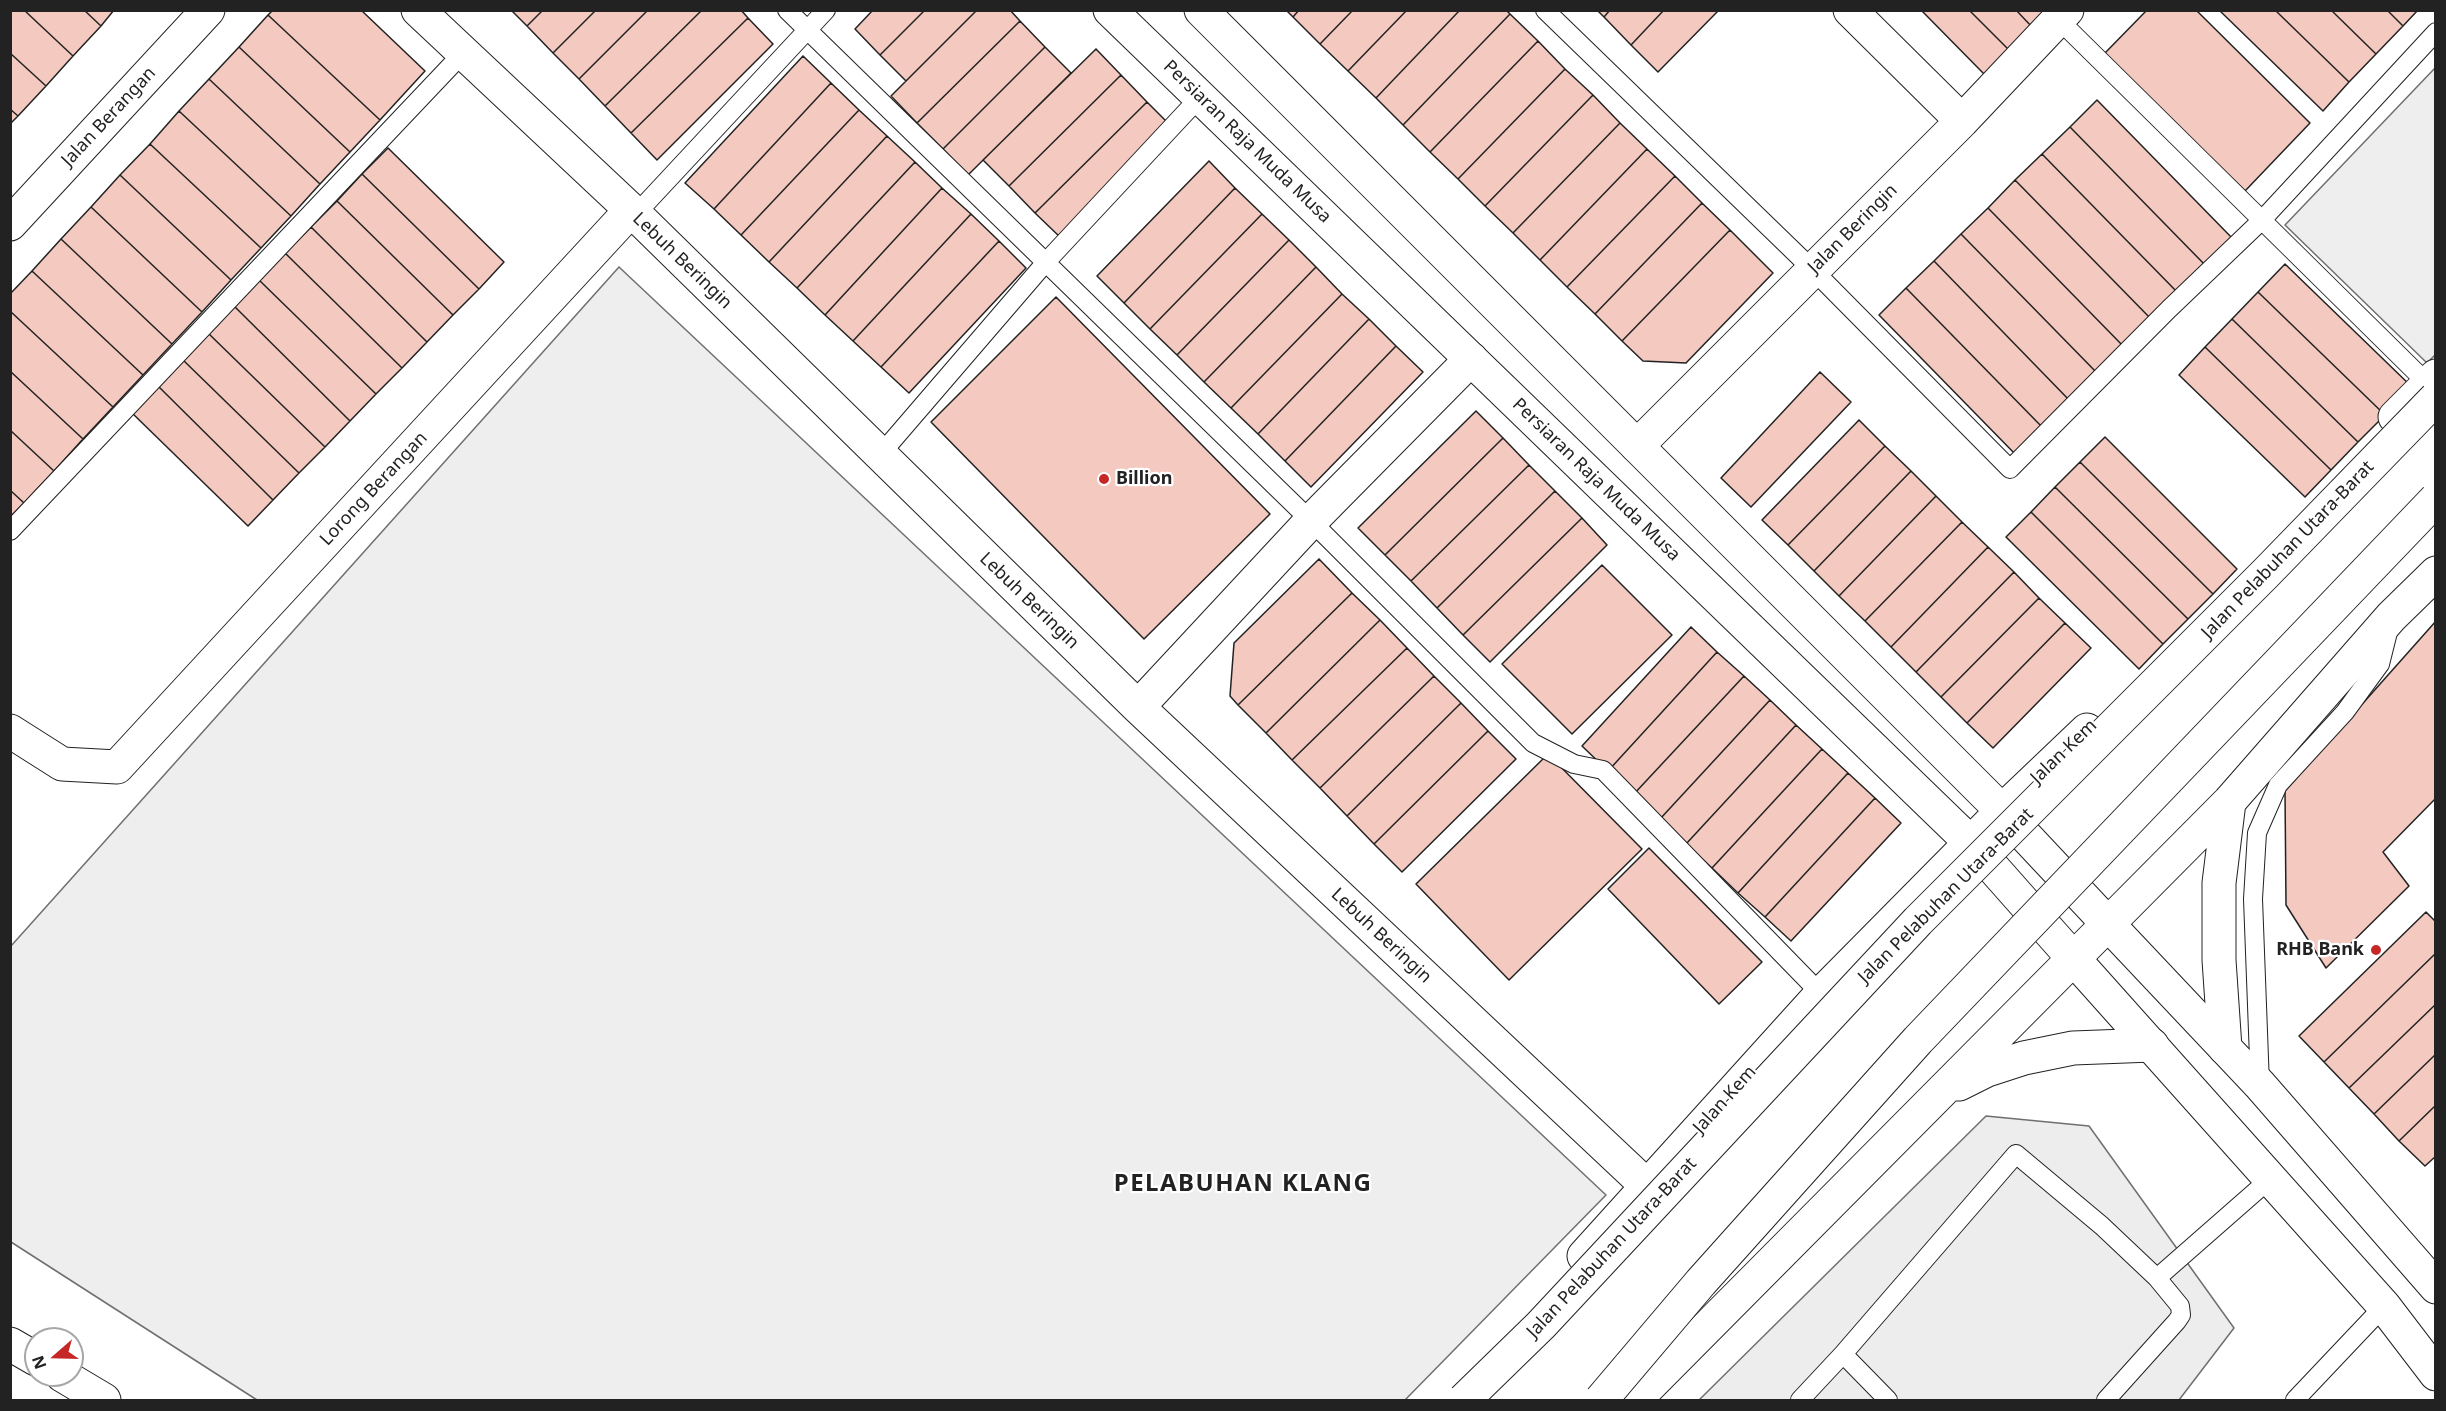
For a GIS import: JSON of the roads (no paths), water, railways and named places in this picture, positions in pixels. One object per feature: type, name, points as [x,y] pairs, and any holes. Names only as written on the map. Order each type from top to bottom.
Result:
[{"type":"main road","name":"Jalan Berangan","points":[[10,224],[208,10]]},
{"type":"main road","name":"Lebuh Beringin","points":[[418,10],[633,213],[1138,707],[1647,1186]]},
{"type":"main road","name":"Persiaran Raja Muda Musa","points":[[1110,10],[1972,844],[2384,1306],[2436,1374]]},
{"type":"main road","points":[[1201,10],[2002,811],[2431,1270],[2384,1306]]},
{"type":"main road","points":[[1850,10],[1962,121]]},
{"type":"main road","name":"Jalan Beringin","points":[[1637,446],[1962,121],[2063,15]]},
{"type":"main road","name":"Lorong Berangan","points":[[10,731],[62,764],[117,767],[633,213]]},
{"type":"main road","points":[[1138,707],[1311,521],[1471,359]]},
{"type":"main road","name":"Jalan Kem","points":[[1456,1401],[1821,994],[1972,844],[2002,811],[2147,673],[2433,386]]},
{"type":"main road","name":"Jalan Pelabuhan Utara-Barat","points":[[1464,1401],[1541,1325],[1918,921],[2258,582],[2433,386]]},
{"type":"main road","points":[[1601,1401],[1701,1282],[1918,1040],[2436,499]]},
{"type":"main road","points":[[1635,1401],[2229,802],[2391,617],[2434,579]]},
{"type":"main road","points":[[2225,1048],[2219,960],[2219,883],[2229,802]]},
{"type":"main road","points":[[1940,1094],[1987,1070],[2024,1058],[2073,1048],[2152,1045]]},
{"type":"main road","points":[[10,1344],[24,1352]]},
{"type":"main road","points":[[81,1387],[104,1401]]},
{"type":"lane","points":[[788,10],[1311,521],[1533,743],[1574,764],[1603,770],[1821,994]]},
{"type":"lane","points":[[633,213],[826,10]]},
{"type":"lane","points":[[1545,10],[1812,269],[2010,469],[2169,309],[2262,220],[2436,33]]},
{"type":"lane","points":[[2063,15],[2262,220],[2433,386]]},
{"type":"lane","points":[[10,531],[462,54]]},
{"type":"lane","points":[[880,455],[1046,262],[1200,97]]},
{"type":"lane","points":[[2260,1085],[2253,899],[2257,833],[2278,785],[2345,712],[2380,664],[2391,617]]},
{"type":"lane","points":[[1800,1401],[1844,1354],[2016,1154],[2102,1226],[2157,1278],[2180,1306],[2181,1315],[2106,1401]]},
{"type":"lane","points":[[2157,1278],[2271,1178]]},
{"type":"lane","points":[[2295,1401],[2384,1306]]},
{"type":"lane","points":[[1844,1354],[1888,1401]]},
{"type":"place","name":"Billion","points":[[1104,479]]},
{"type":"place","name":"RHB Bank","points":[[2376,950]]},
{"type":"district","name":"PELABUHAN KLANG","points":[[1243,1184]]}]
